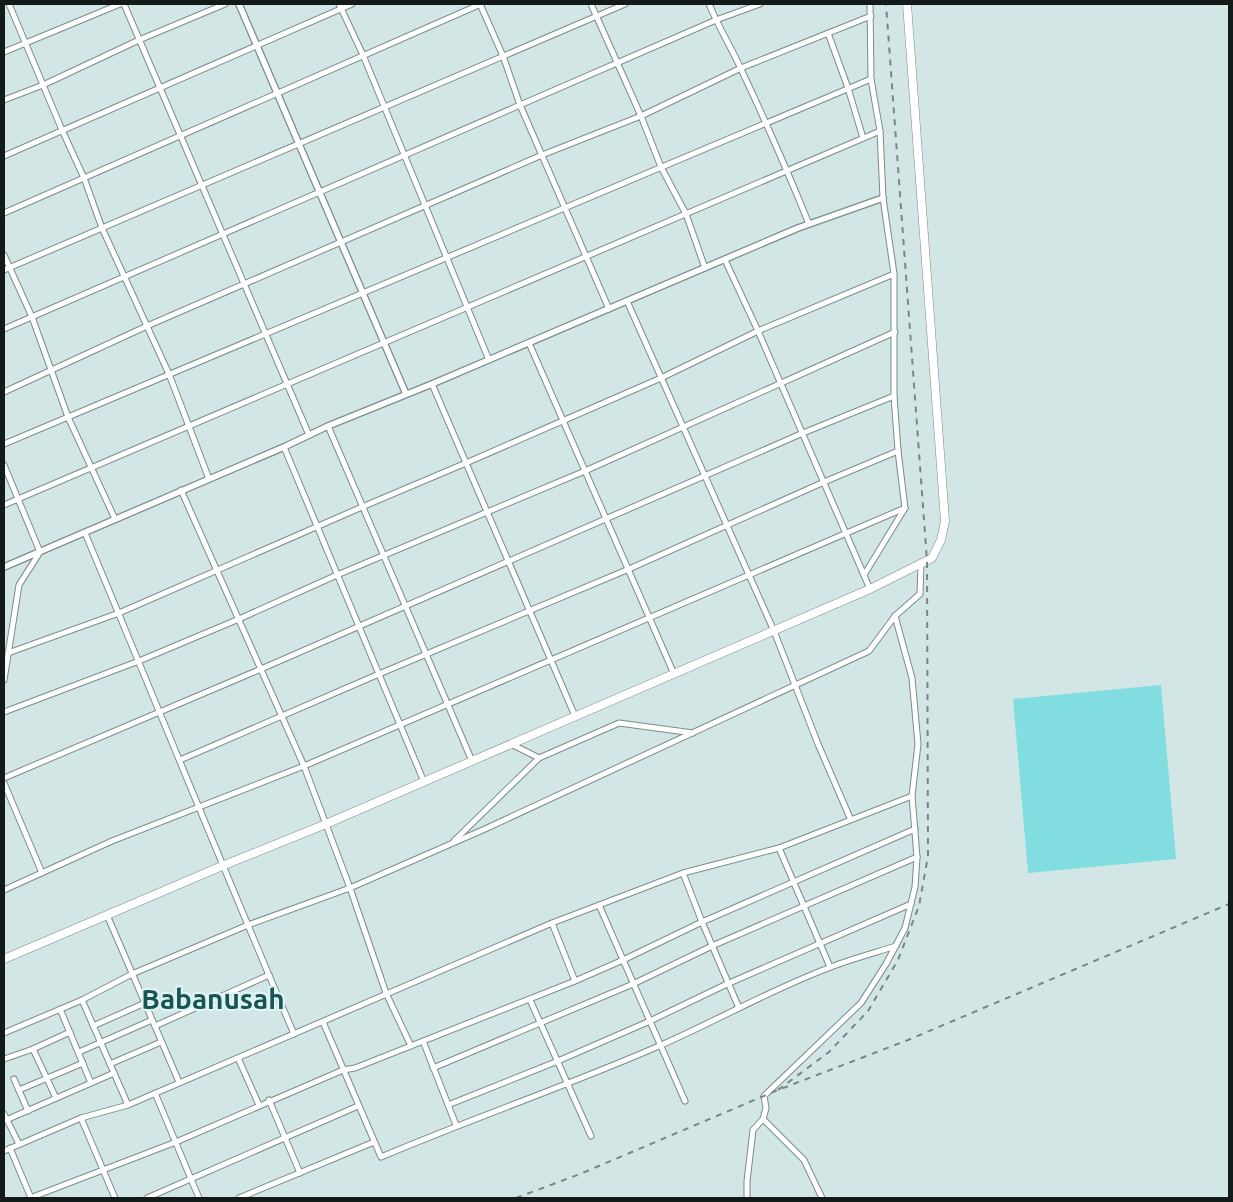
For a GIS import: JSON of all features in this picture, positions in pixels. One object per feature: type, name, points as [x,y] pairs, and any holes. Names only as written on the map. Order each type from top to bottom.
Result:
[{"type":"main road","points":[[4,959],[326,824],[674,674],[870,588],[932,558],[941,540],[946,521],[907,4]]},
{"type":"street","points":[[9,4],[84,178],[102,228],[169,374],[209,478]]},
{"type":"street","points":[[4,52],[120,4]]},
{"type":"street","points":[[124,4],[309,435]]},
{"type":"street","points":[[4,100],[43,85],[139,40],[225,4]]},
{"type":"street","points":[[239,4],[406,394]]},
{"type":"street","points":[[4,156],[257,45],[340,6],[352,4]]},
{"type":"street","points":[[4,213],[480,4],[503,56],[520,105],[608,309]]},
{"type":"street","points":[[592,4],[661,167],[686,214],[704,268]]},
{"type":"street","points":[[6,269],[625,4]]},
{"type":"street","points":[[709,4],[741,68],[809,224]]},
{"type":"street","points":[[4,329],[618,62],[716,20],[760,4]]},
{"type":"street","points":[[864,575],[905,508],[894,396],[894,274],[883,198],[880,130],[871,79],[872,16],[870,4]]},
{"type":"street","points":[[340,6],[363,55],[489,360]]},
{"type":"street","points":[[4,392],[147,326],[542,155],[641,116],[741,68],[872,16]]},
{"type":"street","points":[[828,33],[864,138]]},
{"type":"street","points":[[4,444],[871,79]]},
{"type":"street","points":[[4,504],[880,130]]},
{"type":"street","points":[[4,567],[284,447],[328,426],[432,384],[704,268],[809,224],[883,198]]},
{"type":"street","points":[[4,256],[6,269],[32,317],[68,417],[115,520]]},
{"type":"street","points":[[725,260],[870,588]]},
{"type":"street","points":[[8,653],[119,613],[362,506],[661,378],[758,331],[894,274]]},
{"type":"street","points":[[627,301],[774,630],[818,744],[850,818]]},
{"type":"street","points":[[4,712],[139,661],[239,619],[337,575],[585,470],[895,332]]},
{"type":"street","points":[[529,343],[674,674]]},
{"type":"street","points":[[432,384],[575,716]]},
{"type":"street","points":[[4,778],[894,396]]},
{"type":"street","points":[[328,426],[472,761]]},
{"type":"street","points":[[284,447],[424,782]]},
{"type":"street","points":[[180,760],[629,569],[898,451]]},
{"type":"street","points":[[4,465],[40,552]]},
{"type":"street","points":[[181,490],[304,766],[350,888],[386,993],[411,1046]]},
{"type":"street","points":[[4,890],[112,841],[304,766],[905,508]]},
{"type":"street","points":[[85,533],[200,808],[222,866],[294,1034]]},
{"type":"street","points":[[4,680],[19,585],[40,552]]},
{"type":"street","points":[[4,1033],[82,1000],[132,974],[248,926],[350,888],[452,844],[869,651],[895,616],[920,594],[921,564]]},
{"type":"street","points":[[747,1198],[753,1130],[763,1118],[766,1108],[764,1096],[861,1003],[905,928],[916,887],[916,829],[912,796],[918,744],[912,678],[895,616]]},
{"type":"street","points":[[452,844],[538,758],[618,723],[694,733]]},
{"type":"street","points":[[511,744],[538,758]]},
{"type":"street","points":[[4,783],[42,873]]},
{"type":"street","points":[[4,1151],[81,1118],[128,1105],[323,1022],[386,993],[598,905],[684,873],[779,848],[850,818],[912,796]]},
{"type":"street","points":[[10,1148],[31,1198],[176,1142],[269,1100],[342,1070],[355,1068],[530,1000],[623,960],[702,922],[916,829]]},
{"type":"street","points":[[779,848],[830,967]]},
{"type":"street","points":[[433,1068],[634,984],[712,946],[917,857]]},
{"type":"street","points":[[684,873],[738,1008]]},
{"type":"street","points":[[448,1104],[558,1061],[911,904]]},
{"type":"street","points":[[598,905],[685,1100]]},
{"type":"street","points":[[107,915],[179,1082]]},
{"type":"street","points":[[552,923],[575,981]]},
{"type":"street","points":[[323,1022],[381,1157],[456,1125],[568,1084],[660,1045],[830,967],[896,946]]},
{"type":"street","points":[[79,1052],[269,975]]},
{"type":"street","points":[[82,1000],[128,1105]]},
{"type":"street","points":[[530,1000],[591,1136]]},
{"type":"street","points":[[93,1026],[145,1003]]},
{"type":"street","points":[[60,1009],[91,1083]]},
{"type":"street","points":[[4,1060],[70,1032]]},
{"type":"street","points":[[423,1041],[456,1125]]},
{"type":"street","points":[[110,1064],[162,1042]]},
{"type":"street","points":[[33,1049],[56,1098]]},
{"type":"street","points":[[238,1058],[259,1105]]},
{"type":"street","points":[[19,1090],[83,1063]]},
{"type":"street","points":[[19,1144],[5,1117],[28,1111],[114,1073]]},
{"type":"street","points":[[14,1078],[28,1111]]},
{"type":"street","points":[[155,1093],[200,1198]]},
{"type":"street","points":[[269,1100],[300,1173]]},
{"type":"street","points":[[147,1198],[358,1106]]},
{"type":"street","points":[[81,1118],[116,1198]]},
{"type":"street","points":[[763,1118],[804,1160],[822,1198]]},
{"type":"street","points":[[239,1198],[374,1142]]},
{"type":"shaded area","points":[[1161,685],[1176,859],[1028,873],[1013,699]]},
{"type":"railway","points":[[778,1090],[829,1052],[868,1011],[898,960],[919,906],[928,856],[927,561],[886,4]]},
{"type":"railway","points":[[516,1198],[580,1174],[778,1090],[908,1040],[1229,904]]},
{"type":"district","name":"Babanusah","points":[[213,998]]}]
